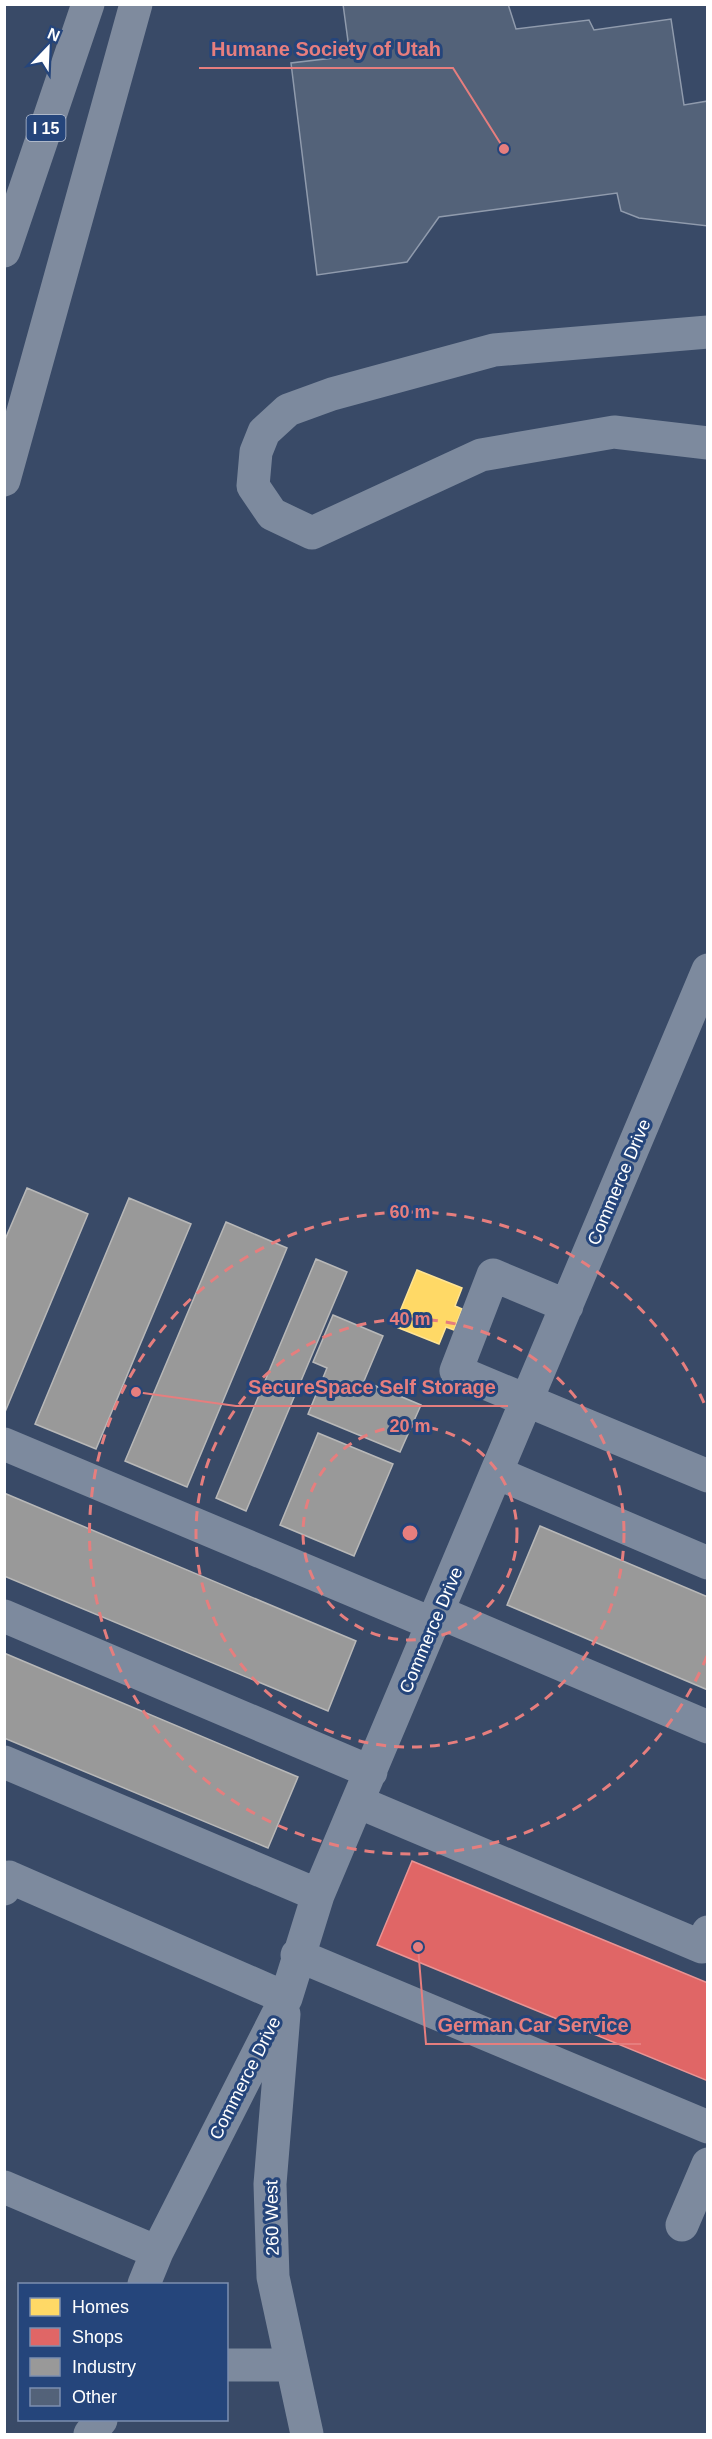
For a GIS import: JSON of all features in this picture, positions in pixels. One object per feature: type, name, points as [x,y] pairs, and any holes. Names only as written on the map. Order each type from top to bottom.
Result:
[{"type":"highway","name":"I 15","points":[[4,251],[88,4]]},
{"type":"highway","points":[[4,480],[136,4]]},
{"type":"street","points":[[708,332],[494,350],[332,394],[288,410],[264,432],[256,452],[253,486],[272,514],[312,533],[481,455],[614,432],[708,443]]},
{"type":"street","name":"Commerce Drive","points":[[144,2283],[157,2252],[286,1998],[297,1955],[318,1895],[708,970]]},
{"type":"street","points":[[567,1306],[493,1275],[456,1371],[708,1476]]},
{"type":"street","points":[[4,1444],[708,1727]]},
{"type":"street","points":[[497,1473],[708,1563]]},
{"type":"street","points":[[4,1616],[371,1772]]},
{"type":"street","points":[[4,1762],[318,1895]]},
{"type":"street","points":[[358,1802],[702,1947],[708,1932]]},
{"type":"street","points":[[4,1889],[9,1877],[286,1998]]},
{"type":"street","points":[[297,1955],[708,2127]]},
{"type":"street","name":"260 West","points":[[286,1998],[270,2184],[273,2277],[307,2434]]},
{"type":"street","points":[[682,2225],[708,2164]]},
{"type":"street","points":[[4,2187],[157,2252]]},
{"type":"street","points":[[228,2366],[292,2365]]},
{"type":"street","points":[[90,2434],[100,2421]]},
{"type":"building: Homes","points":[[417,1270],[462,1288],[455,1306],[462,1309],[454,1330],[446,1327],[439,1344],[394,1326]]},
{"type":"building: Shops","points":[[412,1861],[708,1983],[708,2081],[377,1945]]},
{"type":"building: Industry","points":[[27,1188],[88,1214],[5,1412],[4,1242]]},
{"type":"building: Industry","points":[[129,1198],[191,1224],[96,1449],[35,1424]]},
{"type":"building: Industry","points":[[226,1222],[287,1248],[187,1487],[125,1461]]},
{"type":"building: Industry","points":[[316,1259],[347,1272],[246,1511],[216,1498]]},
{"type":"building: Industry","points":[[333,1315],[383,1336],[364,1381],[421,1405],[400,1452],[308,1414],[327,1368],[313,1362]]},
{"type":"building: Industry","points":[[318,1433],[393,1464],[354,1556],[280,1525]]},
{"type":"building: Industry","points":[[4,1493],[356,1641],[328,1711],[4,1576]]},
{"type":"building: Industry","points":[[540,1526],[708,1597],[708,1690],[507,1605]]},
{"type":"building: Industry","points":[[4,1653],[298,1777],[268,1848],[4,1738]]},
{"type":"building: Other","points":[[343,4],[508,4],[516,29],[589,20],[594,30],[671,19],[684,105],[708,101],[708,226],[639,218],[621,211],[617,193],[439,217],[407,262],[317,275],[291,63],[350,56]]},
{"type":"place","name":"Humane Society of Utah","points":[[504,149]]},
{"type":"place","name":"SecureSpace Self Storage","points":[[136,1392]]},
{"type":"place","name":"German Car Service","points":[[418,1947]]}]
